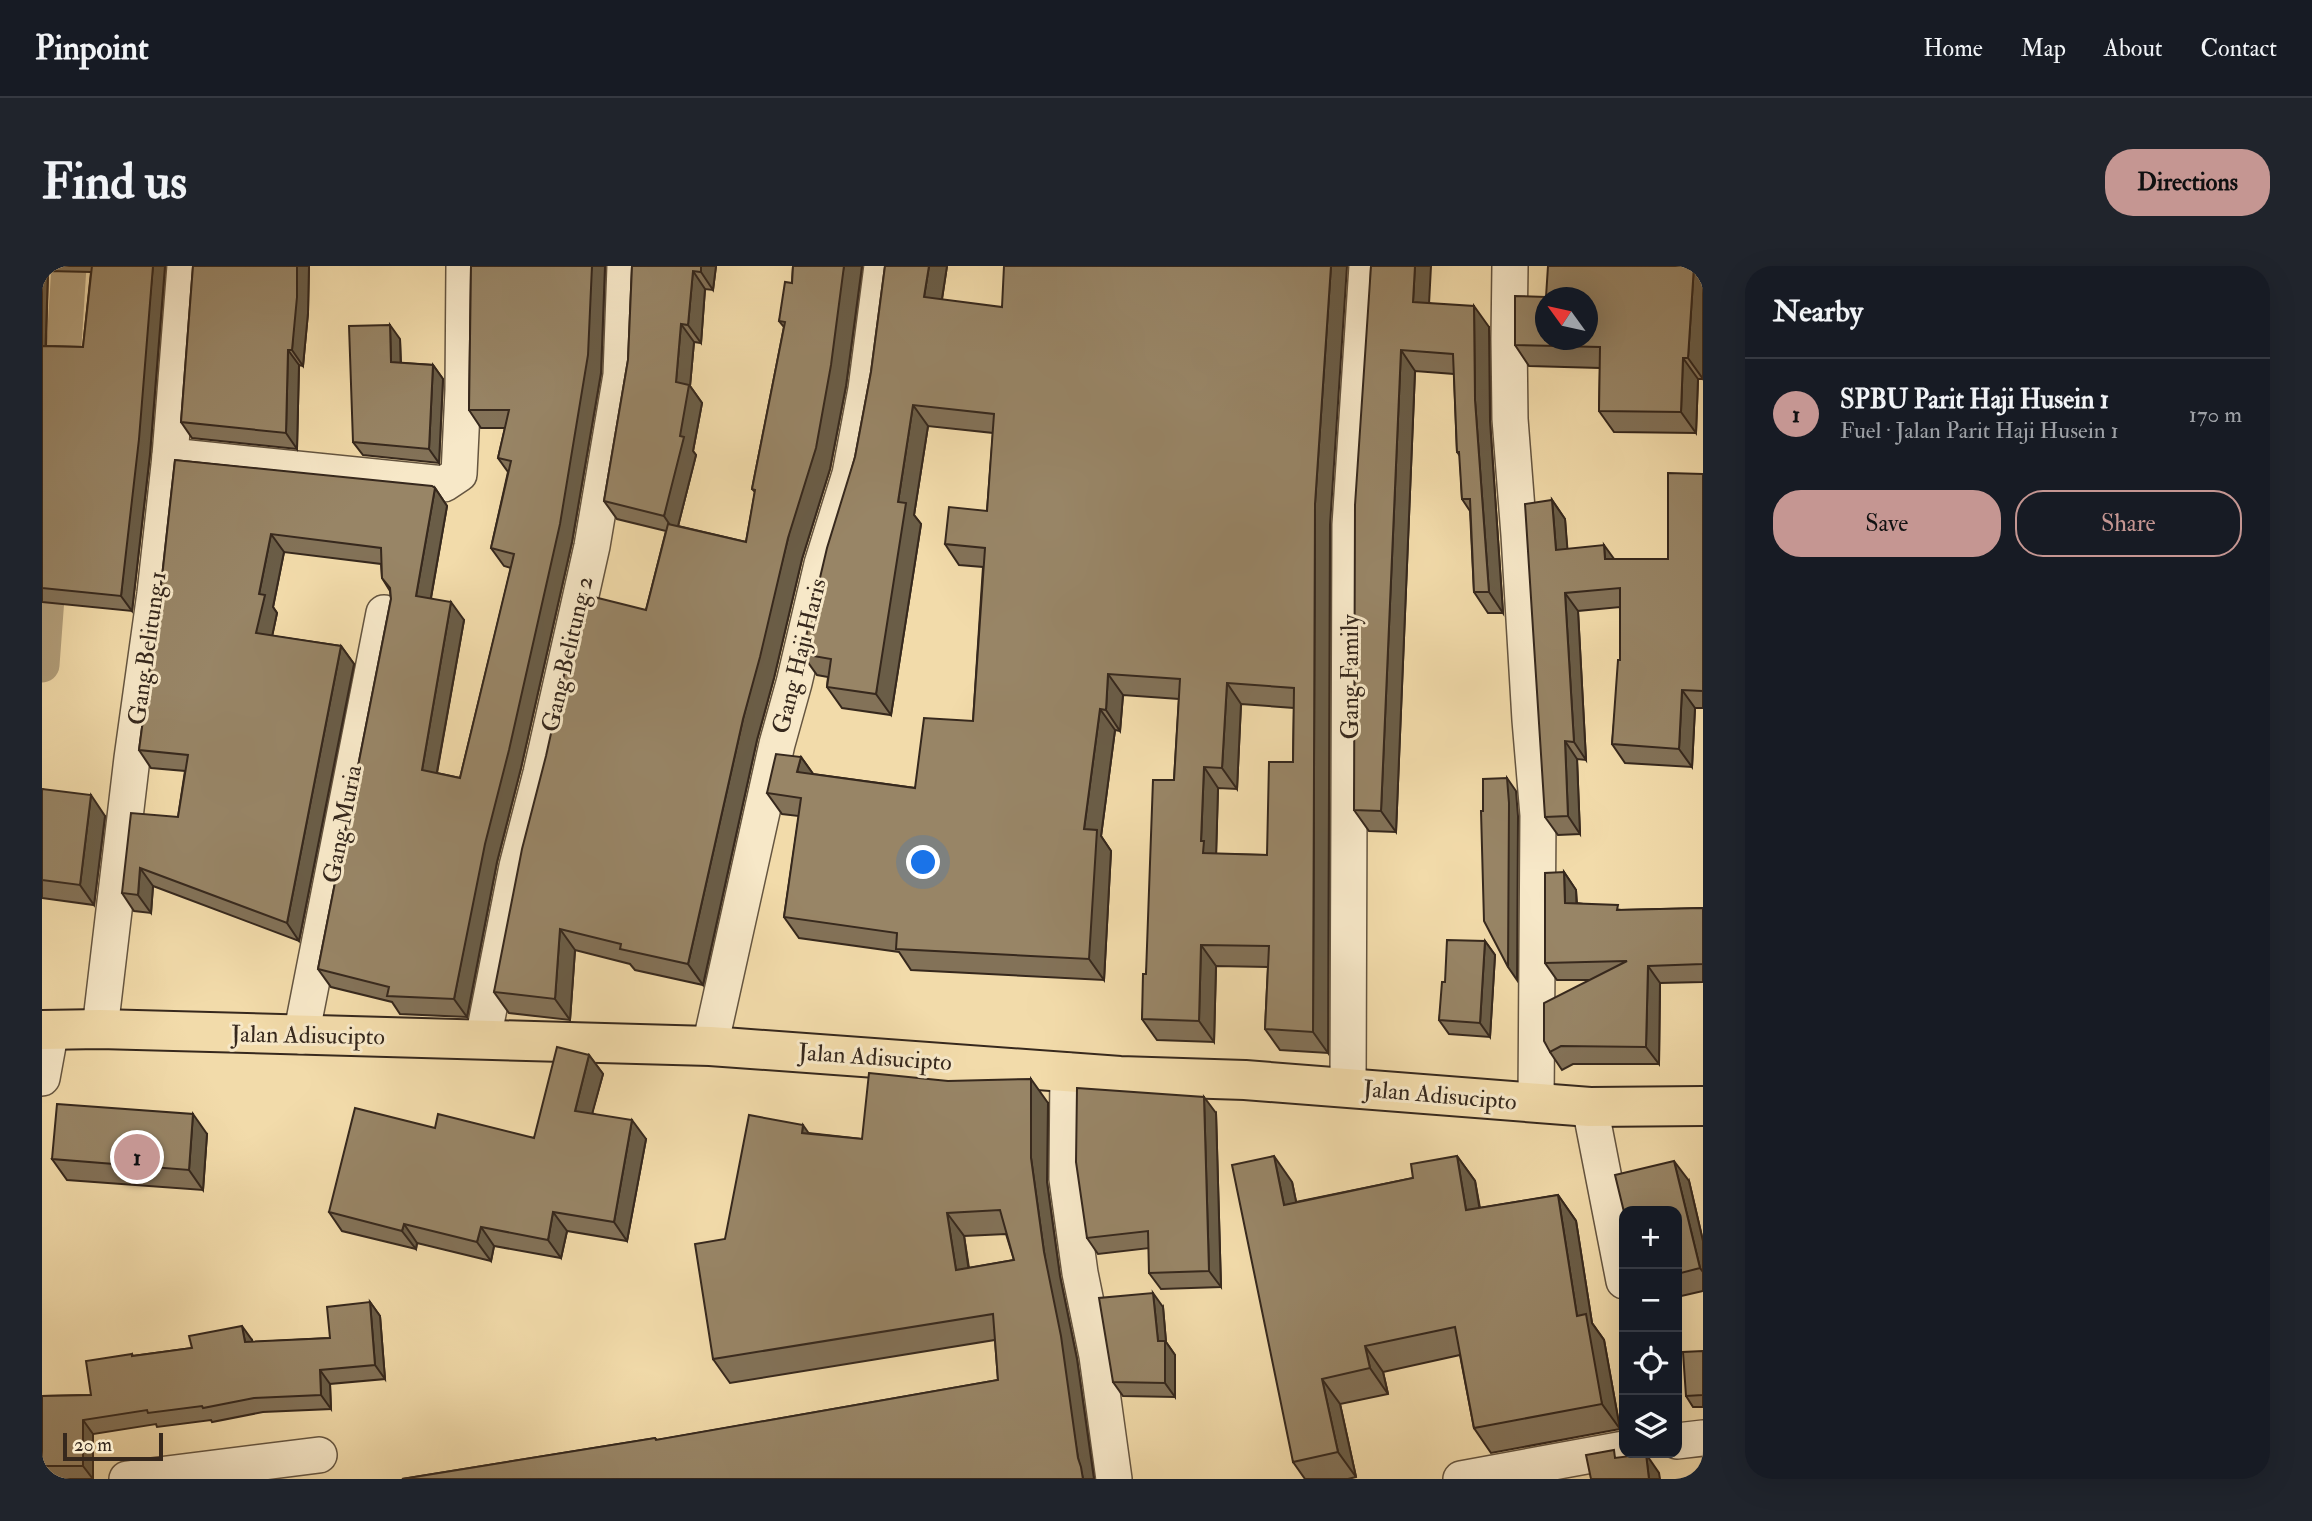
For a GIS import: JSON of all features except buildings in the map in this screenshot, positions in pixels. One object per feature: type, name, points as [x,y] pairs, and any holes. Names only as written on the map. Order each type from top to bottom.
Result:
[{"type":"main road","name":"Jalan Adisucipto","points":[[46,1030],[100,1029],[710,1046],[1120,1076],[1245,1080],[1590,1107],[1703,1106]]},
{"type":"street","name":"Gang Belitung 1","points":[[100,1029],[132,758],[155,593],[170,456],[185,266]]},
{"type":"street","points":[[170,456],[444,484],[459,474],[464,266]]},
{"type":"street","name":"Gang Belitung 2","points":[[483,1039],[517,866],[541,773],[594,533],[621,375],[625,266]]},
{"type":"street","name":"Gang Haji Haris","points":[[710,1046],[777,744],[822,564],[850,474],[866,389],[882,266]]},
{"type":"street","name":"Gang Family","points":[[1348,1088],[1350,525],[1367,266]]},
{"type":"street","points":[[1510,266],[1510,419],[1538,815],[1536,1103]]},
{"type":"street","name":"Gang Muria","points":[[301,1036],[384,613]]},
{"type":"street","points":[[42,1078],[46,1030]]},
{"type":"street","points":[[1068,1071],[1067,1179],[1080,1273],[1097,1356],[1114,1479]]},
{"type":"street","points":[[1590,1107],[1622,1269]]},
{"type":"street","points":[[1682,1440],[1703,1438]]},
{"type":"street","points":[[1461,1479],[1530,1472],[1619,1450]]},
{"type":"street","points":[[127,1479],[319,1455]]},
{"type":"waterway","points":[[61,393],[69,266]]},
{"type":"waterway","points":[[42,665],[50,557]]},
{"type":"place","name":"SPBU Parit Haji Husein 1","points":[[137,1157]]}]
